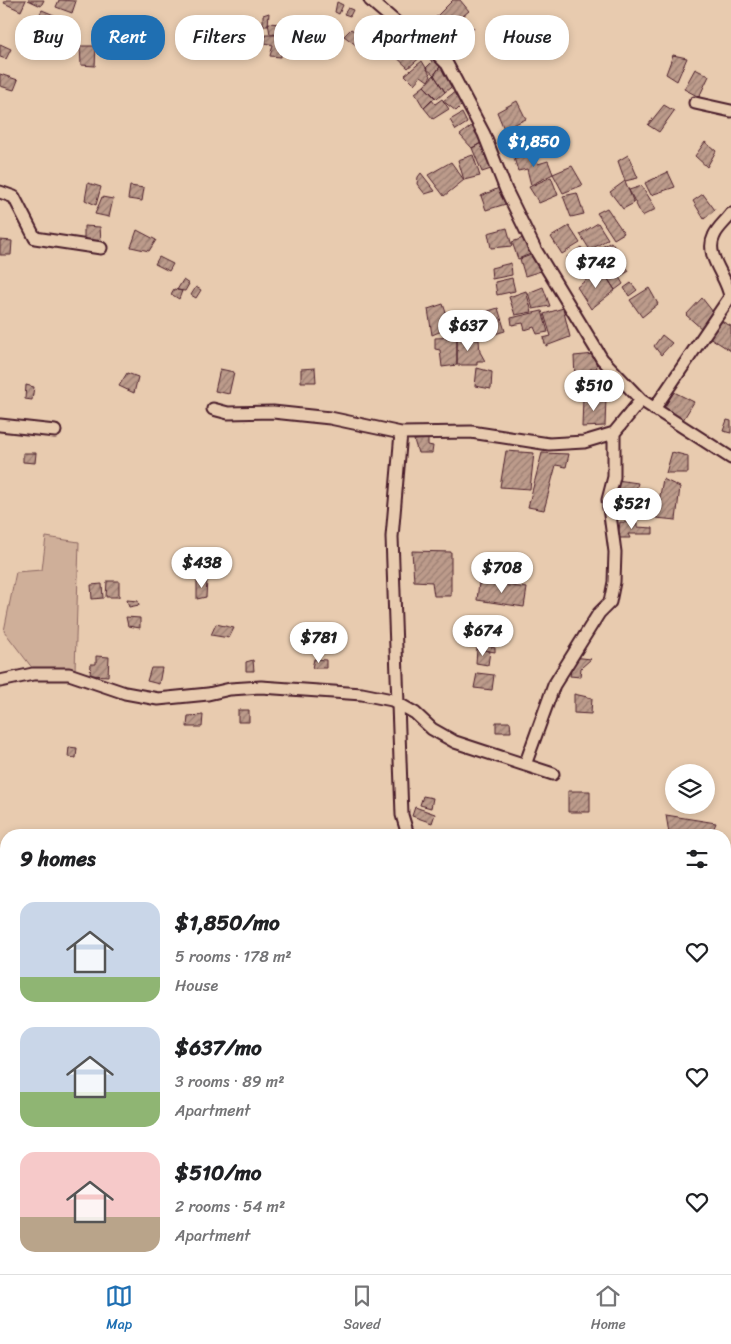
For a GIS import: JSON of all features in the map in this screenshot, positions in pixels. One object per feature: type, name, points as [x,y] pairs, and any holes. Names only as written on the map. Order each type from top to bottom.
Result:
[{"type":"street","points":[[370,0],[405,30],[432,48],[447,64],[484,134],[506,190],[535,249],[602,359],[641,400],[731,458]]},
{"type":"street","points":[[695,103],[731,111]]},
{"type":"street","points":[[0,192],[14,197],[27,226],[35,238],[101,248]]},
{"type":"street","points":[[654,409],[730,297],[728,285],[713,257],[711,246],[714,236],[731,214]]},
{"type":"street","points":[[213,410],[228,413],[273,412],[330,418],[401,433],[472,432],[549,444],[584,442],[614,433],[641,400]]},
{"type":"street","points":[[0,425],[55,431]]},
{"type":"street","points":[[401,433],[392,537],[396,703],[401,751],[402,815],[406,829]]},
{"type":"street","points":[[525,765],[554,686],[599,613],[610,602],[614,582],[615,552],[608,500],[614,477],[614,433]]},
{"type":"street","points":[[0,681],[33,674],[69,674],[125,692],[158,699],[208,694],[230,689],[262,687],[362,694],[396,703],[415,713],[432,729],[455,742],[553,774]]},
{"type":"shaded area","points":[[46,537],[79,542],[75,670],[33,669],[4,631],[16,572],[42,570]]},
{"type":"building","points":[[6,0],[26,0],[21,11],[4,3]]},
{"type":"building","points":[[28,0],[44,0],[41,6]]},
{"type":"building","points":[[59,0],[76,1],[72,13],[56,7]]},
{"type":"building","points":[[453,0],[460,0],[469,11],[464,15],[438,15]]},
{"type":"building","points":[[337,2],[343,5],[339,14],[335,12]]},
{"type":"building","points":[[348,8],[353,10],[350,16],[344,14]]},
{"type":"building","points":[[42,10],[54,15],[39,15]]},
{"type":"building","points":[[269,13],[268,26],[264,26],[263,15]]},
{"type":"building","points":[[268,23],[274,23],[274,34],[270,34]]},
{"type":"building","points":[[351,29],[354,31],[354,44],[344,36]]},
{"type":"building","points":[[265,35],[274,35],[274,56],[270,56],[273,45],[265,43]]},
{"type":"building","points":[[0,44],[11,49],[6,59],[0,57]]},
{"type":"building","points":[[81,46],[91,46],[91,60],[95,60],[95,66],[81,65]]},
{"type":"building","points":[[673,55],[687,58],[677,81],[666,74]]},
{"type":"building","points":[[399,60],[417,60],[408,68]]},
{"type":"building","points":[[431,60],[444,61],[434,75],[426,68],[432,62]]},
{"type":"building","points":[[422,61],[431,76],[428,81],[421,76],[414,84],[405,75]]},
{"type":"building","points":[[443,63],[455,84],[445,92],[434,75]]},
{"type":"building","points":[[695,69],[709,76],[699,97],[684,89]]},
{"type":"building","points":[[0,74],[18,80],[14,90],[0,86]]},
{"type":"building","points":[[434,75],[445,92],[437,99],[424,86]]},
{"type":"building","points":[[424,86],[435,98],[424,108],[415,93]]},
{"type":"building","points":[[456,91],[465,102],[456,111],[443,101]]},
{"type":"building","points":[[442,99],[449,109],[433,119],[424,108],[432,100],[435,104]]},
{"type":"building","points":[[517,101],[526,119],[504,129],[497,112]]},
{"type":"building","points":[[664,105],[674,111],[659,132],[648,125]]},
{"type":"building","points":[[462,113],[467,123],[456,130],[450,120]]},
{"type":"building","points":[[474,124],[483,142],[472,148],[460,135]]},
{"type":"building","points":[[483,142],[494,168],[482,172],[472,148]]},
{"type":"building","points":[[705,142],[716,151],[707,167],[695,156]]},
{"type":"building","points":[[473,155],[480,176],[464,180],[458,160]]},
{"type":"building","points":[[536,155],[538,164],[548,161],[553,174],[531,185],[527,169],[518,171],[514,158]]},
{"type":"building","points":[[628,155],[638,178],[625,181],[618,161]]},
{"type":"building","points":[[451,162],[464,180],[444,196],[428,175]]},
{"type":"building","points":[[572,166],[583,185],[563,193],[553,174]]},
{"type":"building","points":[[668,172],[675,187],[651,195],[645,183]]},
{"type":"building","points":[[421,173],[435,191],[425,194],[417,184]]},
{"type":"building","points":[[551,177],[558,195],[539,203],[529,187]]},
{"type":"building","points":[[625,181],[634,203],[623,209],[610,192]]},
{"type":"building","points":[[88,183],[101,187],[96,205],[85,200]]},
{"type":"building","points":[[130,186],[144,188],[142,201],[128,199]]},
{"type":"building","points":[[642,186],[656,209],[642,216],[629,190]]},
{"type":"building","points":[[501,187],[509,203],[486,210],[481,196]]},
{"type":"building","points":[[577,193],[584,214],[571,217],[563,196]]},
{"type":"building","points":[[703,194],[715,210],[704,219],[693,201]]},
{"type":"building","points":[[102,197],[113,199],[109,217],[95,214]]},
{"type":"building","points":[[607,208],[624,233],[614,239],[597,213]]},
{"type":"building","points":[[598,223],[608,239],[590,250],[580,234]]},
{"type":"building","points":[[84,226],[100,227],[101,241],[84,239]]},
{"type":"building","points":[[569,226],[580,243],[562,254],[551,237]]},
{"type":"building","points":[[507,228],[512,246],[491,248],[488,233]]},
{"type":"building","points":[[137,230],[156,240],[149,251],[131,247]]},
{"type":"building","points":[[526,237],[533,253],[518,259],[512,242]]},
{"type":"building","points":[[0,240],[12,241],[11,255],[0,255]]},
{"type":"building","points":[[611,242],[621,256],[598,268],[589,254]]},
{"type":"building","points":[[581,247],[590,262],[576,273],[567,257]]},
{"type":"building","points":[[534,254],[541,271],[525,276],[520,259]]},
{"type":"building","points":[[159,257],[173,264],[169,271],[155,264]]},
{"type":"building","points":[[621,259],[629,271],[619,277],[623,284],[615,290],[603,271]]},
{"type":"building","points":[[511,263],[512,275],[492,279],[491,268]]},
{"type":"building","points":[[601,269],[615,290],[591,309],[577,287]]},
{"type":"building","points":[[512,278],[515,291],[497,295],[495,282]]},
{"type":"building","points":[[183,280],[189,284],[185,291],[177,290]]},
{"type":"building","points":[[631,283],[637,290],[629,296],[624,288]]},
{"type":"building","points":[[196,287],[201,290],[196,298],[191,295]]},
{"type":"building","points":[[543,287],[550,306],[533,309],[528,293]]},
{"type":"building","points":[[649,288],[658,304],[642,317],[630,300]]},
{"type":"building","points":[[174,289],[182,291],[179,299],[171,294]]},
{"type":"building","points":[[526,291],[532,312],[515,315],[509,297]]},
{"type":"building","points":[[702,298],[713,312],[702,329],[686,315]]},
{"type":"building","points":[[443,304],[451,327],[432,335],[428,309]]},
{"type":"building","points":[[498,308],[505,331],[481,338],[475,315]]},
{"type":"building","points":[[563,308],[570,337],[546,346],[543,338],[551,336],[544,314]]},
{"type":"building","points":[[542,311],[548,332],[537,334],[534,327],[525,330],[523,323],[512,325],[511,318]]},
{"type":"building","points":[[719,320],[731,326],[731,351],[709,337]]},
{"type":"building","points":[[662,335],[672,343],[661,355],[654,346]]},
{"type":"building","points":[[457,337],[479,340],[480,352],[485,361],[477,361],[477,365],[457,365]]},
{"type":"building","points":[[457,337],[457,365],[442,367],[440,350],[435,349],[435,338]]},
{"type":"building","points":[[595,354],[597,368],[590,369],[590,378],[575,379],[574,356]]},
{"type":"building","points":[[315,368],[316,382],[301,382],[301,369]]},
{"type":"building","points":[[477,368],[492,372],[491,389],[475,386]]},
{"type":"building","points":[[220,369],[234,372],[229,394],[215,391]]},
{"type":"building","points":[[127,373],[138,377],[134,393],[119,386]]},
{"type":"building","points":[[595,377],[599,393],[571,398],[569,383]]},
{"type":"building","points":[[26,385],[34,387],[32,400],[25,399]]},
{"type":"building","points":[[674,392],[694,402],[683,420],[664,408]]},
{"type":"building","points":[[583,397],[606,397],[605,426],[582,427]]},
{"type":"building","points":[[727,420],[731,421],[731,433],[723,431]]},
{"type":"building","points":[[428,439],[428,445],[433,446],[432,453],[418,453],[414,440]]},
{"type":"building","points":[[506,451],[534,453],[530,489],[500,487]]},
{"type":"building","points":[[672,452],[688,456],[688,473],[666,473]]},
{"type":"building","points":[[23,453],[36,453],[35,463],[23,462]]},
{"type":"building","points":[[542,453],[569,454],[566,467],[556,465],[544,510],[528,507]]},
{"type":"building","points":[[663,479],[680,487],[676,520],[656,518]]},
{"type":"building","points":[[617,480],[638,483],[636,490],[628,489],[626,492],[613,490]]},
{"type":"building","points":[[620,522],[637,523],[637,527],[653,528],[653,534],[628,534],[630,538],[618,538]]},
{"type":"building","points":[[412,551],[451,552],[451,596],[434,596],[432,582],[414,581]]},
{"type":"building","points":[[197,579],[207,580],[206,597],[197,599]]},
{"type":"building","points":[[107,581],[119,581],[119,597],[106,597]]},
{"type":"building","points":[[479,582],[527,588],[524,607],[477,600]]},
{"type":"building","points":[[102,584],[103,598],[92,599],[91,585]]},
{"type":"building","points":[[127,600],[138,601],[139,605],[129,607]]},
{"type":"building","points":[[126,617],[140,618],[140,628],[128,626]]},
{"type":"building","points":[[481,623],[502,627],[498,637],[478,636]]},
{"type":"building","points":[[216,624],[234,628],[229,638],[211,635]]},
{"type":"building","points":[[479,639],[492,639],[491,647],[495,648],[495,652],[477,649]]},
{"type":"building","points":[[477,649],[490,651],[488,665],[476,663]]},
{"type":"building","points":[[96,656],[109,657],[108,676],[90,675],[91,664],[96,664]]},
{"type":"building","points":[[573,657],[591,659],[581,668],[580,677],[570,676]]},
{"type":"building","points":[[314,659],[326,660],[326,668],[312,668]]},
{"type":"building","points":[[253,660],[254,671],[246,671],[246,662]]},
{"type":"building","points":[[151,668],[162,668],[159,684],[147,681]]},
{"type":"building","points":[[477,673],[494,675],[492,690],[474,688]]},
{"type":"building","points":[[574,694],[592,698],[591,714],[574,713]]},
{"type":"building","points":[[238,710],[249,710],[249,722],[238,722]]},
{"type":"building","points":[[203,715],[202,727],[187,727],[188,716]]},
{"type":"building","points":[[496,722],[510,722],[511,732],[496,732]]},
{"type":"building","points":[[69,747],[77,748],[76,758],[68,757]]},
{"type":"building","points":[[568,791],[590,791],[590,812],[568,812]]},
{"type":"building","points":[[423,796],[433,798],[431,808],[420,805]]},
{"type":"building","points":[[415,807],[435,814],[432,823],[412,816]]},
{"type":"building","points":[[666,815],[716,823],[714,829],[668,829]]}]
